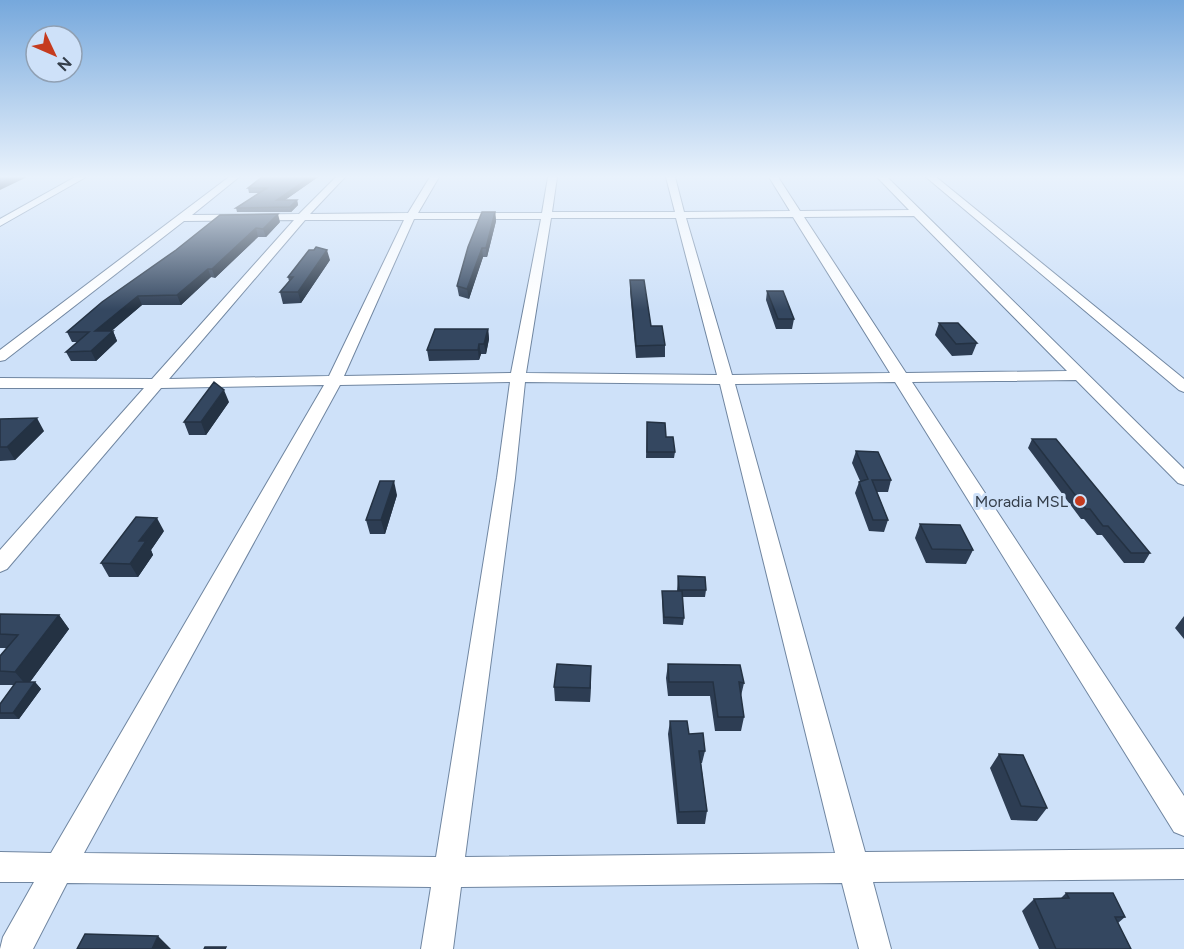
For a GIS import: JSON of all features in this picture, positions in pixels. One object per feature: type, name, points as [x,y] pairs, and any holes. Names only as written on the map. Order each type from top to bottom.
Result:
[{"type":"street","points":[[0,357],[179,221]]},
{"type":"street","points":[[0,564],[298,221]]},
{"type":"street","points":[[15,949],[335,380],[409,221]]},
{"type":"street","points":[[437,949],[506,478],[518,377],[546,221]]},
{"type":"street","points":[[681,221],[726,380],[875,949]]},
{"type":"street","points":[[803,221],[899,377],[1184,822]]},
{"type":"street","points":[[924,221],[1184,479]]},
{"type":"street","points":[[984,221],[1184,387]]},
{"type":"street","points":[[0,383],[157,384],[518,377],[726,380],[1077,375]]},
{"type":"street","points":[[0,867],[448,872],[1184,864]]},
{"type":"building","points":[[212,221],[271,221],[263,229],[256,228],[212,269],[208,269],[177,295],[138,296],[95,331],[113,331],[91,351],[66,352],[89,332],[67,332],[102,302],[176,250]]},
{"type":"building","points":[[478,221],[493,221],[486,248],[482,248],[467,289],[457,286]]},
{"type":"building","points":[[316,247],[327,250],[298,292],[280,292],[293,277],[288,277],[309,250],[314,250]]},
{"type":"building","points":[[630,280],[644,280],[651,326],[662,326],[665,345],[636,346]]},
{"type":"building","points":[[767,291],[783,291],[794,319],[778,319]]},
{"type":"building","points":[[939,323],[958,323],[977,343],[956,344]]},
{"type":"building","points":[[435,329],[488,329],[484,344],[479,344],[478,350],[427,350]]},
{"type":"building","points":[[214,382],[224,390],[201,422],[184,422]]},
{"type":"building","points":[[37,418],[7,447],[0,447],[0,419]]},
{"type":"building","points":[[647,422],[665,423],[666,437],[673,437],[675,452],[647,452]]},
{"type":"building","points":[[1032,439],[1056,439],[1150,553],[1131,553],[1108,526],[1103,526],[1090,509],[1086,509]]},
{"type":"building","points":[[856,451],[878,452],[891,480],[872,480],[888,520],[873,520],[859,482],[868,479]]},
{"type":"building","points":[[380,481],[394,481],[381,520],[366,520]]},
{"type":"building","points":[[136,517],[157,518],[139,541],[146,541],[130,564],[101,563]]},
{"type":"building","points":[[920,524],[960,525],[973,550],[932,549]]},
{"type":"building","points":[[678,576],[705,577],[706,590],[679,590]]},
{"type":"building","points":[[662,591],[682,591],[684,618],[664,617]]},
{"type":"building","points":[[0,614],[59,615],[15,672],[0,671],[0,656],[18,635],[0,634]]},
{"type":"building","points":[[557,664],[591,666],[590,688],[554,687]]},
{"type":"building","points":[[668,664],[740,665],[744,683],[739,682],[744,717],[718,717],[713,682],[669,682]]},
{"type":"building","points":[[16,682],[35,682],[13,713],[0,713],[0,704]]},
{"type":"building","points":[[670,721],[687,721],[689,734],[703,733],[705,751],[699,751],[707,811],[679,812]]},
{"type":"building","points":[[999,754],[1023,755],[1047,808],[1021,806]]},
{"type":"building","points":[[1066,893],[1113,893],[1125,917],[1115,917],[1131,949],[1056,949],[1034,899],[1069,898]]},
{"type":"building","points":[[85,934],[158,936],[152,949],[77,949]]},
{"type":"building","points":[[205,947],[226,947],[225,949],[204,949]]},
{"type":"place","name":"Moradia MSL","points":[[1080,501]]}]
